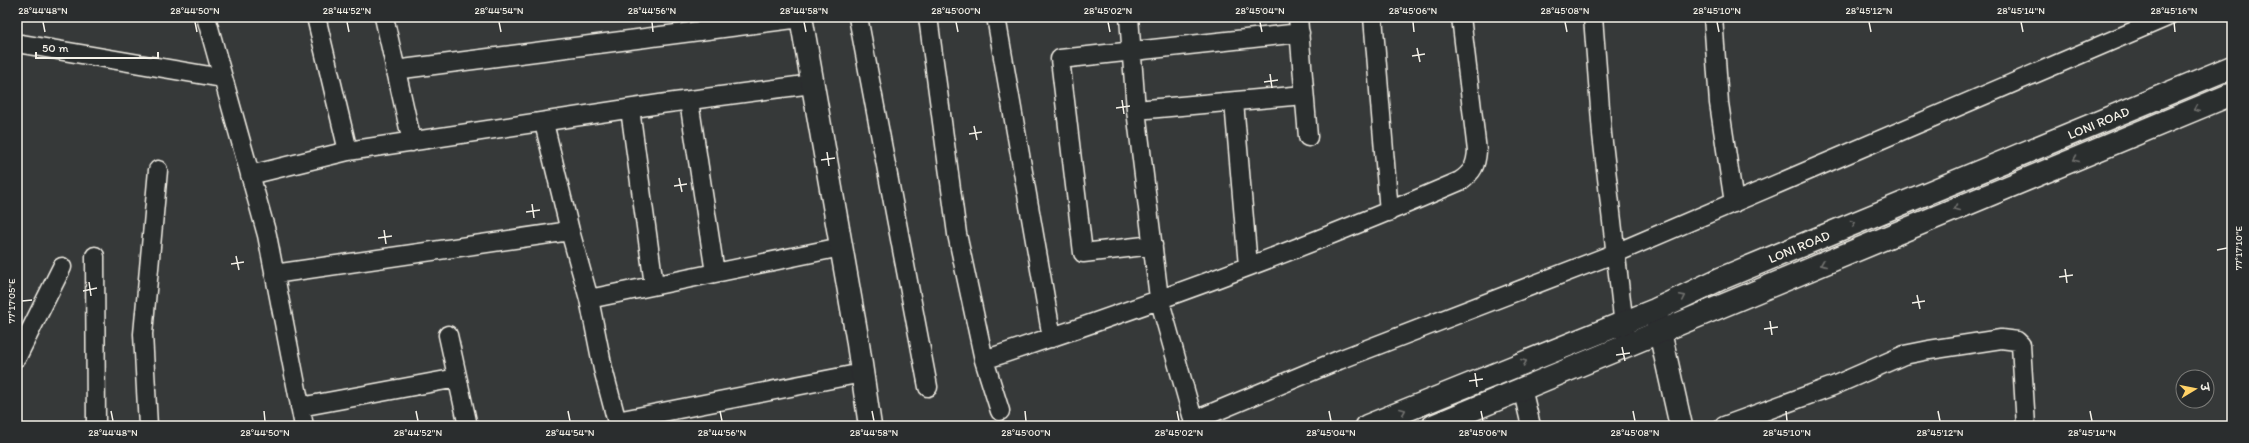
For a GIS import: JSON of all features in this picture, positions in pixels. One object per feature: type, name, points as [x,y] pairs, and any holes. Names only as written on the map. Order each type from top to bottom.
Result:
[{"type":"main road","points":[[801,17],[870,426]]},
{"type":"main road","name":"LONI ROAD","points":[[1376,424],[1655,310],[1720,279],[2232,67]]},
{"type":"main road","name":"LONI ROAD","points":[[1433,426],[2232,94]]},
{"type":"main road","points":[[2105,119],[2114,143]]},
{"type":"main road","points":[[1655,310],[1681,426]]},
{"type":"street","points":[[206,17],[267,235],[304,426]]},
{"type":"street","points":[[316,17],[348,151]]},
{"type":"street","points":[[384,17],[412,142]]},
{"type":"street","points":[[396,70],[801,17]]},
{"type":"street","points":[[858,17],[928,387]]},
{"type":"street","points":[[928,17],[957,234],[984,360],[1000,411]]},
{"type":"street","points":[[996,17],[1052,338]]},
{"type":"street","points":[[1129,17],[1136,110],[1159,298],[1194,423],[1339,360],[1616,253],[2167,17]]},
{"type":"street","points":[[1373,17],[1389,212]]},
{"type":"street","points":[[984,360],[1052,338],[1248,266],[1389,212],[1460,181],[1470,174],[1476,164],[1477,151],[1461,17]]},
{"type":"street","points":[[1593,17],[1602,134],[1623,322],[1627,345]]},
{"type":"street","points":[[1714,17],[1719,103],[1734,203]]},
{"type":"street","points":[[1153,245],[1082,253],[1060,59],[1299,25],[1308,137]]},
{"type":"street","points":[[22,44],[222,78]]},
{"type":"street","points":[[250,175],[348,151],[630,109],[812,84]]},
{"type":"street","points":[[1136,110],[1234,102],[1304,94]]},
{"type":"street","points":[[688,101],[715,273]]},
{"type":"street","points":[[1234,102],[1248,266]]},
{"type":"street","points":[[630,109],[654,285]]},
{"type":"street","points":[[544,123],[570,231],[589,298],[603,369],[617,423],[862,373]]},
{"type":"street","points":[[148,426],[143,334],[158,170]]},
{"type":"street","points":[[274,274],[570,231]]},
{"type":"street","points":[[589,298],[841,247]]},
{"type":"street","points":[[95,256],[96,426]]},
{"type":"street","points":[[17,357],[25,323],[62,268]]},
{"type":"street","points":[[448,336],[468,426]]},
{"type":"street","points":[[1724,426],[1833,386],[1904,355],[1966,344],[2010,339],[2017,341],[2021,345],[2026,426]]},
{"type":"street","points":[[300,407],[458,378]]},
{"type":"street","points":[[1522,388],[1531,426]]}]
